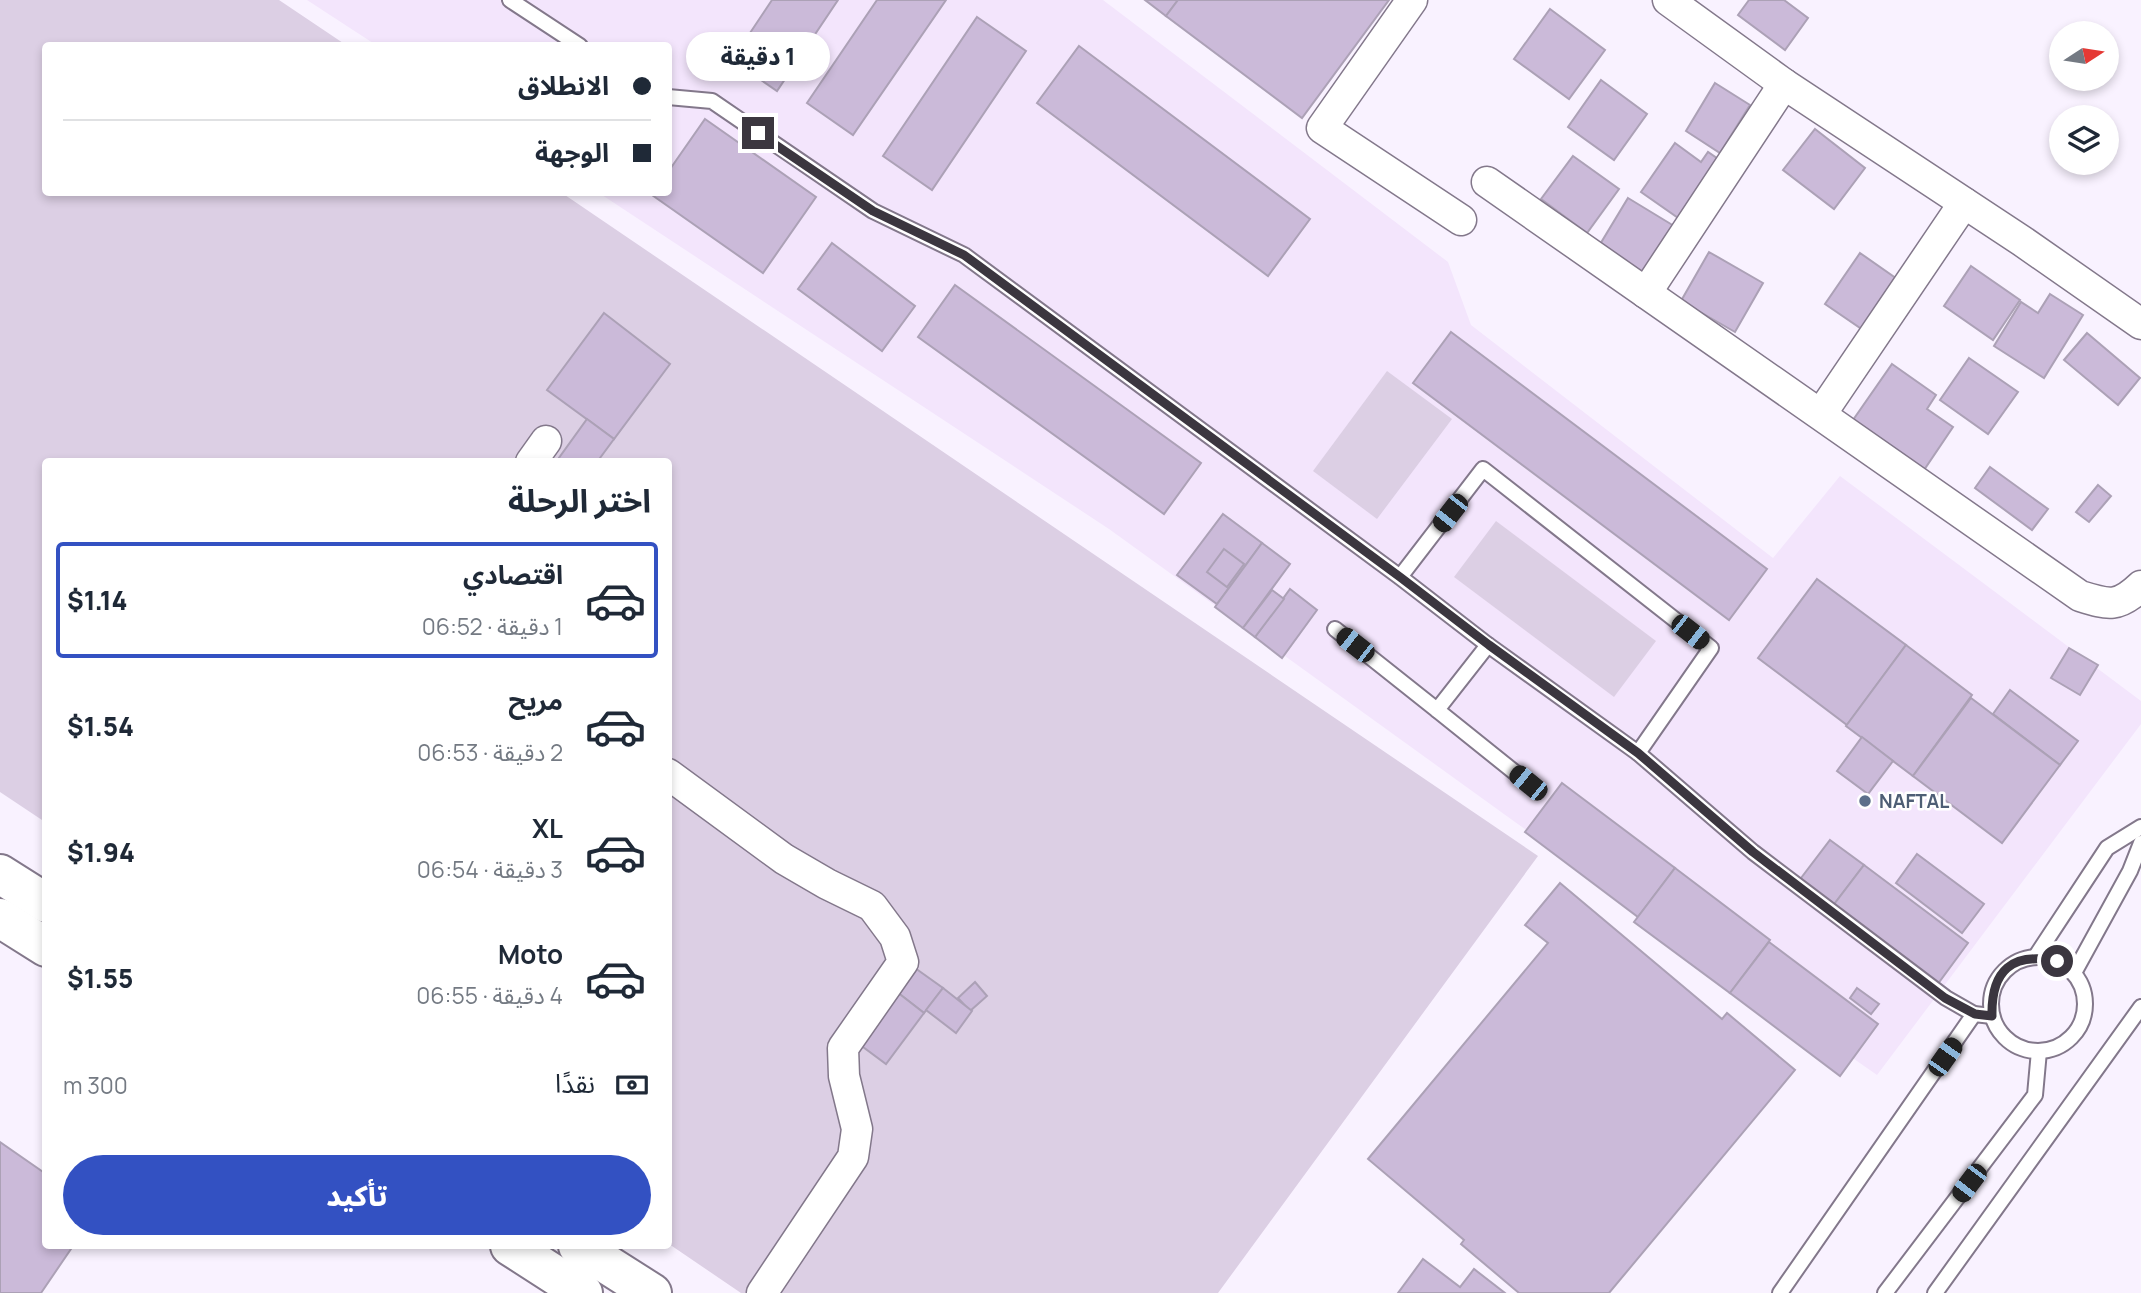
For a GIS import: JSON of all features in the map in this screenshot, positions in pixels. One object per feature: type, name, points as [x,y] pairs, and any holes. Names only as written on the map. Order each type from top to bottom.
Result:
[{"type":"street","points":[[1412,0],[1322,128],[1461,220]]},
{"type":"street","points":[[1668,0],[1784,84],[2141,324]]},
{"type":"street","points":[[1646,293],[1784,84]]},
{"type":"street","points":[[1487,183],[2080,596],[2104,604],[2124,600],[2141,586]]},
{"type":"street","points":[[1821,414],[1964,203]]},
{"type":"street","points":[[672,776],[784,859],[872,906],[895,937],[903,962],[843,1048],[844,1076],[858,1129],[853,1157],[762,1293]]},
{"type":"street","points":[[0,874],[42,900]]},
{"type":"street","points":[[0,918],[42,944]]},
{"type":"street","points":[[515,1249],[583,1293]]},
{"type":"street","points":[[583,1249],[652,1293]]},
{"type":"lane","points":[[510,0],[574,42]]},
{"type":"lane","points":[[672,97],[712,101],[873,211],[964,255],[1638,753],[1753,852],[1945,998],[1975,1014],[1992,1016]]},
{"type":"lane","points":[[1400,577],[1483,470],[1711,648],[1638,753]]},
{"type":"lane","points":[[1335,629],[1528,783]]},
{"type":"lane","points":[[1437,710],[1489,645]]},
{"type":"lane","points":[[2036,957],[2107,848],[2141,827]]},
{"type":"lane","points":[[2074,973],[2130,871],[2141,843]]},
{"type":"lane","points":[[2036,957],[2057,961],[2074,973],[2084,992],[2084,1013],[2076,1032],[2059,1046],[2039,1051],[2018,1047],[2002,1035],[1992,1016],[1992,995],[2000,975],[2016,962],[2036,957]]},
{"type":"lane","points":[[1935,1293],[2141,1007]]},
{"type":"lane","points":[[1780,1293],[1975,1014]]},
{"type":"lane","points":[[1885,1293],[2035,1095],[2039,1051]]},
{"type":"shaded area","points":[[0,0],[279,0],[342,42],[42,42],[42,196],[566,196],[1538,856],[1218,1293],[741,1293],[672,1246],[672,458],[42,458],[42,820],[0,792]]},
{"type":"shaded area","name":"NAFTAL","points":[[307,0],[1103,0],[1448,262],[1471,325],[1773,558],[1840,476],[2141,701],[2141,724],[1877,1075],[1515,822],[1109,529],[604,196],[672,196],[672,42],[371,42]]},
{"type":"shaded area","points":[[1387,371],[1452,419],[1377,519],[1313,471]]},
{"type":"shaded area","points":[[1496,521],[1656,641],[1614,697],[1454,577]]},
{"type":"building","points":[[772,0],[838,0],[777,91],[732,60]]},
{"type":"building","points":[[877,0],[946,0],[853,135],[807,103]]},
{"type":"building","points":[[1145,0],[1178,0],[1166,16]]},
{"type":"building","points":[[1178,0],[1389,0],[1302,118],[1166,16]]},
{"type":"building","points":[[1749,0],[1784,0],[1808,18],[1785,50],[1738,15]]},
{"type":"building","points":[[1550,9],[1605,50],[1569,99],[1514,59]]},
{"type":"building","points":[[977,17],[1026,51],[932,190],[883,156]]},
{"type":"building","points":[[1079,46],[1310,219],[1268,276],[1037,103]]},
{"type":"building","points":[[1601,80],[1647,114],[1614,160],[1568,127]]},
{"type":"building","points":[[1715,83],[1750,105],[1720,153],[1686,131]]},
{"type":"building","points":[[705,119],[816,197],[763,273],[653,196],[672,196],[672,166]]},
{"type":"building","points":[[1815,129],[1865,168],[1834,209],[1783,170]]},
{"type":"building","points":[[1675,143],[1701,162],[1708,152],[1724,163],[1684,222],[1641,192]]},
{"type":"building","points":[[1573,156],[1619,189],[1587,233],[1541,199]]},
{"type":"building","points":[[1628,198],[1679,229],[1650,277],[1599,246]]},
{"type":"building","points":[[832,243],[915,306],[882,351],[798,289]]},
{"type":"building","points":[[1709,252],[1763,283],[1735,332],[1681,301]]},
{"type":"building","points":[[1860,253],[1900,281],[1866,332],[1825,304]]},
{"type":"building","points":[[1971,266],[2020,300],[1993,340],[1944,306]]},
{"type":"building","points":[[955,285],[1201,463],[1164,514],[918,337]]},
{"type":"building","points":[[2050,294],[2083,315],[2044,378],[1994,346],[2021,302],[2038,313]]},
{"type":"building","points":[[604,313],[670,364],[614,439],[547,390]]},
{"type":"building","points":[[1451,332],[1767,569],[1729,620],[1413,383]]},
{"type":"building","points":[[2087,333],[2140,378],[2118,405],[2064,360]]},
{"type":"building","points":[[1969,358],[2018,392],[1988,434],[1940,400]]},
{"type":"building","points":[[1892,364],[1936,395],[1927,409],[1953,427],[1924,470],[1853,420]]},
{"type":"building","points":[[587,419],[614,439],[600,458],[559,458]]},
{"type":"building","points":[[1990,467],[2048,509],[2032,530],[1975,488]]},
{"type":"building","points":[[2098,485],[2111,496],[2089,522],[2076,512]]},
{"type":"building","points":[[1223,514],[1262,543],[1217,604],[1177,575]]},
{"type":"building","points":[[1262,543],[1290,564],[1243,628],[1215,607]]},
{"type":"building","points":[[1224,549],[1244,564],[1227,587],[1207,572]]},
{"type":"building","points":[[1817,579],[1906,645],[1847,725],[1758,658]]},
{"type":"building","points":[[1290,589],[1317,610],[1282,658],[1255,637]]},
{"type":"building","points":[[1272,590],[1284,599],[1255,637],[1243,628]]},
{"type":"building","points":[[1906,645],[1972,695],[1913,776],[1846,726]]},
{"type":"building","points":[[2069,648],[2098,665],[2080,695],[2051,678]]},
{"type":"building","points":[[2010,690],[2078,741],[2060,765],[1993,714]]},
{"type":"building","points":[[1971,698],[2060,765],[2002,843],[1913,776]]},
{"type":"building","points":[[1862,737],[1893,761],[1868,794],[1837,771]]},
{"type":"building","points":[[1562,783],[1675,868],[1638,917],[1525,832]]},
{"type":"building","points":[[1830,840],[1864,865],[1832,907],[1798,882]]},
{"type":"building","points":[[1917,854],[1984,904],[1962,933],[1896,883]]},
{"type":"building","points":[[1864,865],[1968,943],[1937,985],[1832,907]]},
{"type":"building","points":[[1675,868],[1770,940],[1730,993],[1634,922]]},
{"type":"building","points":[[1560,883],[1722,1019],[1727,1013],[1795,1070],[1609,1293],[1519,1293],[1461,1244],[1464,1240],[1368,1159],[1548,943],[1525,925]]},
{"type":"building","points":[[1769,942],[1878,1024],[1840,1076],[1730,993]]},
{"type":"building","points":[[915,968],[943,988],[924,1013],[897,992]]},
{"type":"building","points":[[975,982],[987,996],[970,1011],[958,998]]},
{"type":"building","points":[[943,988],[972,1011],[956,1033],[926,1010]]},
{"type":"building","points":[[1857,988],[1879,1004],[1871,1014],[1850,998]]},
{"type":"building","points":[[897,992],[924,1013],[886,1064],[859,1044]]},
{"type":"building","points":[[0,1142],[42,1171],[42,1249],[71,1249],[41,1293],[0,1293]]},
{"type":"building","points":[[1423,1259],[1460,1287],[1474,1269],[1505,1293],[1398,1293]]},
{"type":"place","name":"NAFTAL","points":[[1865,801]]},
{"type":"route","points":[[758,133],[873,211],[964,255],[1638,753],[1753,852],[1945,998],[1975,1014],[1992,1016],[1992,995],[2000,975],[2016,962],[2036,957],[2057,961]]}]
